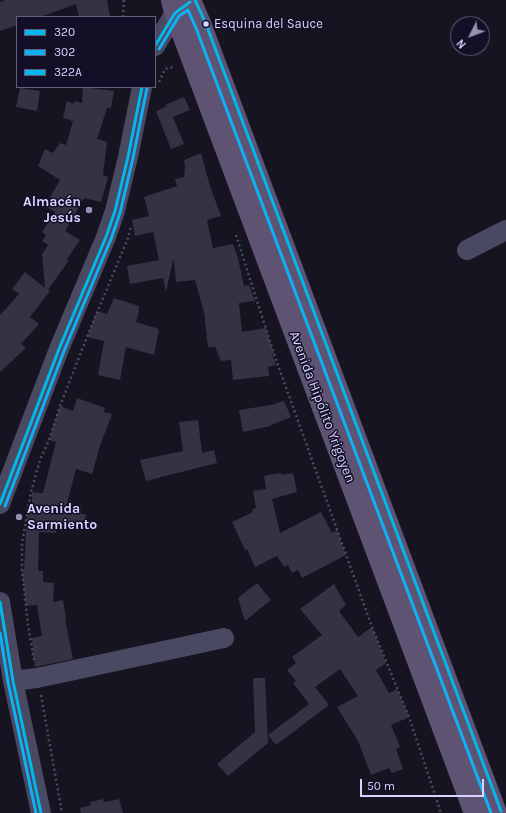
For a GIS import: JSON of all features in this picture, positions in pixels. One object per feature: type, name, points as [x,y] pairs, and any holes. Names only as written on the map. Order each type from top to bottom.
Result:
[{"type":"main road","name":"Avenida Hipólito Yrigoyen","points":[[182,4],[404,597],[475,813]]},
{"type":"main road","name":"Avenida Hipólito Yrigoyen","points":[[404,597],[496,813]]},
{"type":"street","points":[[156,44],[182,4]]},
{"type":"street","points":[[0,504],[59,349],[106,237],[115,210],[128,157],[149,88]]},
{"type":"street","points":[[467,250],[506,230]]},
{"type":"street","points":[[0,602],[13,681],[41,813]]},
{"type":"street","points":[[13,681],[37,678],[224,638]]},
{"type":"path","points":[[124,0],[124,16]]},
{"type":"path","points":[[156,80],[166,69],[173,67],[175,73]]},
{"type":"path","points":[[62,813],[28,625],[22,570],[22,543],[31,492],[40,460],[87,337],[128,238],[132,220]]},
{"type":"path","points":[[234,229],[272,348],[372,627],[409,717],[441,813]]},
{"type":"building","points":[[5,0],[107,0],[110,16],[79,16],[76,4],[43,16],[16,16],[16,25],[0,31],[0,2]]},
{"type":"building","points":[[20,88],[40,91],[37,111],[16,107]]},
{"type":"building","points":[[83,88],[114,91],[111,108],[107,108],[97,139],[107,142],[103,175],[108,177],[101,202],[84,198],[65,231],[80,240],[67,259],[69,260],[48,290],[50,291],[30,317],[39,324],[21,344],[26,348],[0,372],[0,315],[19,294],[12,289],[25,272],[45,288],[42,254],[48,245],[42,241],[46,235],[42,232],[55,212],[45,206],[60,180],[38,166],[45,149],[53,153],[60,143],[66,145],[73,121],[63,118],[67,101],[74,104],[75,101],[82,103]]},
{"type":"building","points":[[184,97],[190,110],[173,117],[184,144],[171,149],[156,111],[166,107],[165,105]]},
{"type":"building","points":[[201,153],[210,186],[221,216],[207,220],[213,248],[233,244],[238,258],[244,286],[249,285],[255,301],[239,303],[242,332],[266,328],[276,365],[268,367],[269,376],[233,380],[231,360],[221,361],[215,347],[208,347],[204,312],[195,280],[176,282],[173,260],[166,292],[163,278],[130,284],[127,266],[159,260],[153,232],[135,236],[132,220],[149,216],[144,197],[177,186],[175,179],[184,177],[184,160]]},
{"type":"building","points":[[114,298],[139,306],[136,322],[159,329],[154,355],[126,347],[120,380],[98,375],[104,341],[87,337],[97,311],[107,314]]},
{"type":"building","points":[[77,398],[105,408],[104,412],[112,414],[100,446],[92,474],[76,469],[66,507],[81,507],[81,514],[86,514],[85,527],[56,528],[56,533],[39,532],[38,571],[43,571],[43,582],[54,583],[53,602],[63,600],[65,619],[73,659],[35,667],[32,638],[42,636],[37,605],[26,606],[22,570],[24,570],[27,513],[32,513],[32,492],[43,493],[56,442],[49,440],[60,406],[73,411]]},
{"type":"building","points":[[284,401],[291,417],[271,426],[243,432],[239,410],[271,405]]},
{"type":"building","points":[[198,420],[202,453],[214,450],[217,463],[146,481],[140,460],[183,451],[179,422]]},
{"type":"building","points":[[281,473],[282,475],[293,473],[297,492],[272,499],[280,533],[321,512],[332,533],[337,530],[346,555],[302,578],[298,570],[292,573],[288,565],[284,567],[277,556],[255,567],[232,522],[253,512],[252,510],[256,508],[253,491],[266,489],[264,476]]},
{"type":"building","points":[[257,583],[271,600],[245,621],[238,598]]},
{"type":"building","points":[[334,584],[346,605],[339,611],[358,637],[372,627],[386,663],[376,670],[389,693],[397,689],[409,717],[391,725],[400,747],[396,749],[403,769],[392,773],[389,768],[371,775],[358,741],[337,707],[358,696],[340,669],[315,687],[329,705],[276,745],[268,735],[309,704],[293,683],[296,681],[287,670],[296,663],[292,657],[322,635],[300,609]]},
{"type":"building","points":[[253,678],[265,678],[268,743],[228,776],[217,764],[255,732]]},
{"type":"building","points":[[103,799],[104,802],[119,799],[123,813],[81,813],[80,808],[91,805],[90,802]]},
{"type":"transit line","name":"322A","points":[[195,0],[206,24],[501,811]]},
{"type":"transit line","name":"320","points":[[156,44],[175,13],[190,2]]},
{"type":"transit line","name":"302","points":[[159,49],[179,16],[188,10],[491,813]]},
{"type":"transit line","name":"320","points":[[0,504],[59,349],[106,237],[115,211],[128,157],[142,88]]},
{"type":"transit line","name":"302","points":[[5,506],[64,351],[111,239],[120,213],[147,88]]},
{"type":"transit line","name":"320","points":[[0,602],[13,681],[41,813]]},
{"type":"transit line","name":"302","points":[[0,633],[8,682],[36,813]]},
{"type":"place","name":"Esquina del Sauce","points":[[206,24]]},
{"type":"place","name":"Almacén Jesús","points":[[89,210]]},
{"type":"place","name":"Avenida Sarmiento","points":[[19,517]]}]
